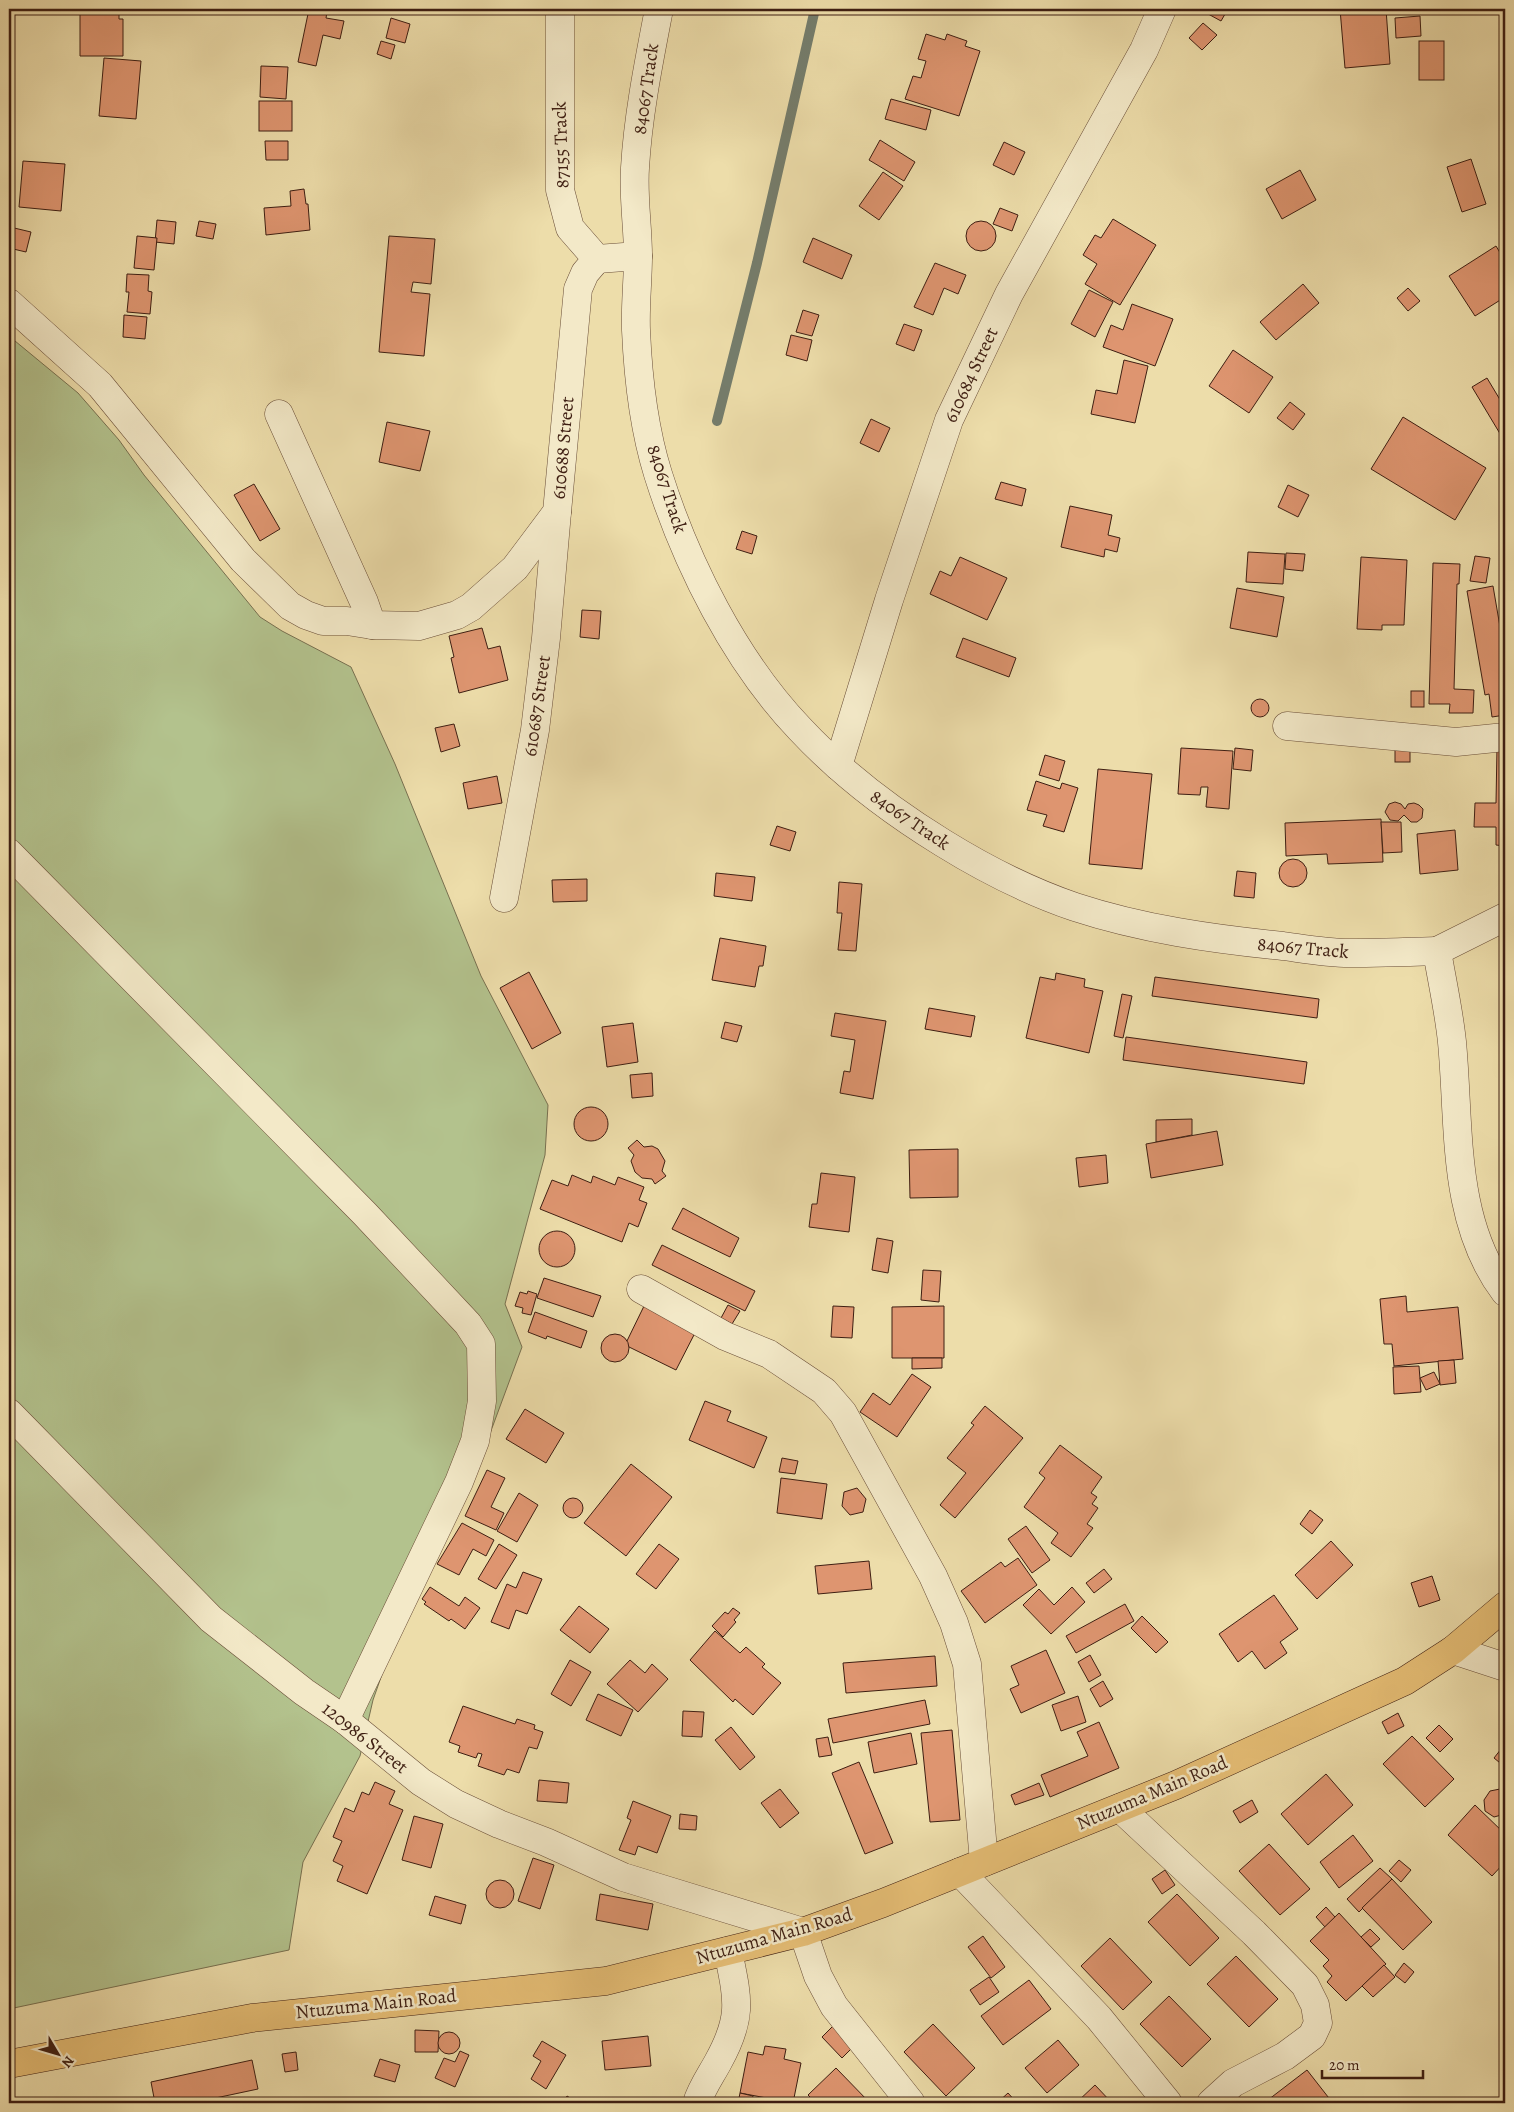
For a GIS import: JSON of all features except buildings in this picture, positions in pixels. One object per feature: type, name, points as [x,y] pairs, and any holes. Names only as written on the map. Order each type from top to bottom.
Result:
[{"type":"main road","name":"Ntuzuma Main Road","points":[[9,2064],[252,2018],[606,1981],[803,1932],[1176,1785],[1405,1682],[1453,1650],[1505,1606]]},
{"type":"street","name":"87155 Track","points":[[560,9],[560,190],[570,228],[597,259]]},
{"type":"street","name":"84067 Track","points":[[659,9],[647,70],[635,170],[638,256],[636,328],[640,381],[658,473],[673,515],[708,596],[735,642],[764,685],[798,727],[838,766],[879,800],[961,854],[1012,882],[1074,906],[1154,928],[1248,943],[1346,953],[1437,951]]},
{"type":"street","name":"610684 Street","points":[[838,766],[889,600],[949,420],[1009,294],[1144,50],[1162,9]]},
{"type":"street","points":[[597,259],[638,256]]},
{"type":"street","name":"610688 Street","points":[[9,303],[100,386],[243,560],[290,606],[306,615],[323,620],[372,625],[419,626],[457,615],[471,607],[515,568],[557,512],[578,289],[585,273],[597,259]]},
{"type":"street","points":[[279,414],[364,602],[372,625]]},
{"type":"street","name":"610687 Street","points":[[504,898],[535,730],[546,638],[557,512]]},
{"type":"street","points":[[1287,726],[1456,742],[1505,737]]},
{"type":"street","points":[[9,853],[365,1214],[468,1324],[481,1344],[482,1401],[475,1441],[459,1482],[345,1720]]},
{"type":"street","points":[[1505,917],[1437,951],[1452,1041],[1454,1105],[1460,1164],[1470,1220],[1480,1252],[1505,1292]]},
{"type":"street","points":[[641,1289],[725,1336],[769,1354],[824,1391],[844,1414],[933,1576],[954,1623],[967,1664],[972,1867],[1168,2103]]},
{"type":"street","name":"120986 Street","points":[[9,1413],[211,1619],[304,1692],[345,1720],[420,1782],[456,1804],[623,1877],[803,1932]]},
{"type":"street","points":[[1453,1650],[1505,1667]]},
{"type":"street","points":[[1120,1808],[1254,1933],[1304,1985],[1315,2004],[1318,2023],[1312,2036],[1285,2056],[1233,2083],[1211,2103]]},
{"type":"street","points":[[803,1932],[818,1976],[834,2006],[911,2103]]},
{"type":"street","points":[[697,2103],[731,2039],[734,2026],[738,1998],[728,1951]]},
{"type":"green space","points":[[9,336],[78,393],[119,440],[144,475],[260,617],[282,631],[351,667],[395,764],[481,976],[548,1105],[545,1155],[505,1304],[522,1347],[475,1474],[386,1663],[373,1700],[360,1756],[303,1862],[289,1950],[9,2009]]},
{"type":"waterway","points":[[717,421],[757,263],[815,9]]}]
